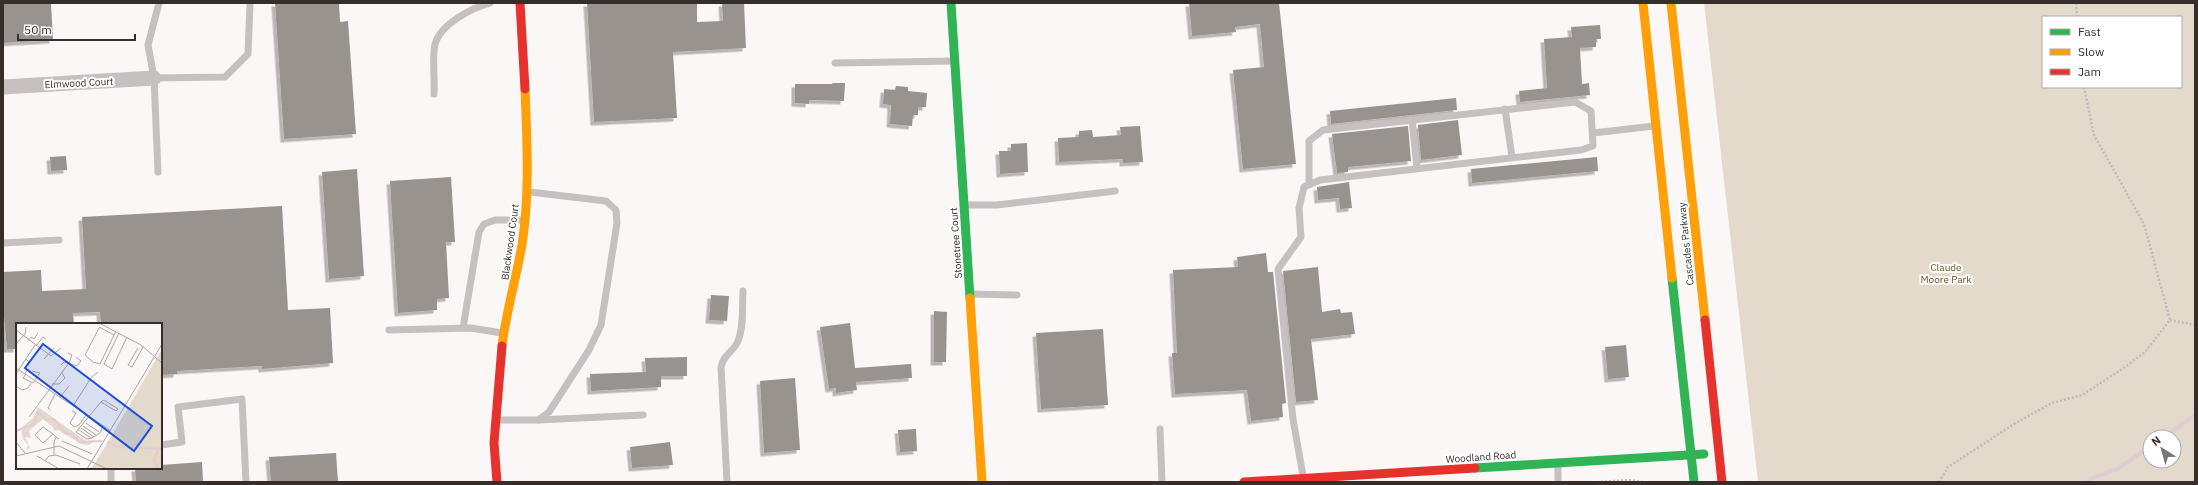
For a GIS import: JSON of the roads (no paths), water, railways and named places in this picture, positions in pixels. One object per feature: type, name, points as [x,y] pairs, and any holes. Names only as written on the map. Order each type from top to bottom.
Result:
[{"type":"street","name":"Blackwood Court","points":[[497,482],[494,444],[495,420],[504,334],[522,244],[528,192],[528,154],[520,3]]},
{"type":"street","name":"Stonetree Court","points":[[951,3],[982,482]]},
{"type":"street","name":"Cascades Parkway","points":[[1643,3],[1694,482]]},
{"type":"street","name":"Cascades Parkway","points":[[1671,3],[1722,482]]},
{"type":"street","name":"Elmwood Court","points":[[3,87],[154,78]]},
{"type":"street","name":"Woodland Road","points":[[1244,482],[1304,481],[1719,452]]},
{"type":"lane","points":[[158,172],[154,78],[148,44],[159,3]]},
{"type":"lane","points":[[154,78],[225,77],[248,54],[250,3]]},
{"type":"lane","points":[[434,94],[435,44],[448,24],[478,7],[490,3]]},
{"type":"lane","points":[[835,63],[955,60]]},
{"type":"lane","points":[[1304,481],[1293,419],[1278,269],[1301,237],[1299,208],[1302,190],[1309,184],[1320,180],[1581,150],[1593,146],[1591,110],[1574,102],[1323,130],[1309,141],[1309,184]]},
{"type":"lane","points":[[1505,109],[1512,157]]},
{"type":"lane","points":[[1412,120],[1417,168]]},
{"type":"lane","points":[[1593,133],[1656,126]]},
{"type":"lane","points":[[965,205],[997,205],[1115,191]]},
{"type":"lane","points":[[528,192],[606,201],[616,210],[617,223],[600,325],[589,350],[557,401],[549,412],[538,420]]},
{"type":"lane","points":[[463,328],[479,232],[484,224],[496,220],[525,220]]},
{"type":"lane","points":[[3,243],[59,240]]},
{"type":"lane","points":[[727,482],[721,367],[723,358],[734,348],[741,331],[743,291]]},
{"type":"lane","points":[[971,294],[1017,295]]},
{"type":"lane","points":[[389,330],[463,328],[504,334]]},
{"type":"lane","points":[[162,445],[182,442],[178,407],[242,399],[246,482]]},
{"type":"lane","points":[[495,420],[538,420],[643,415]]},
{"type":"lane","points":[[1160,429],[1162,482]]},
{"type":"lane","points":[[1557,463],[1558,482]]},
{"type":"lane","points":[[111,469],[111,482]]},
{"type":"waterway","points":[[2175,429],[2195,415]]},
{"type":"waterway","points":[[2088,482],[2090,479],[2119,468],[2142,452]]},
{"type":"park label","name":"Claude Moore Park","points":[[1946,272]]}]
